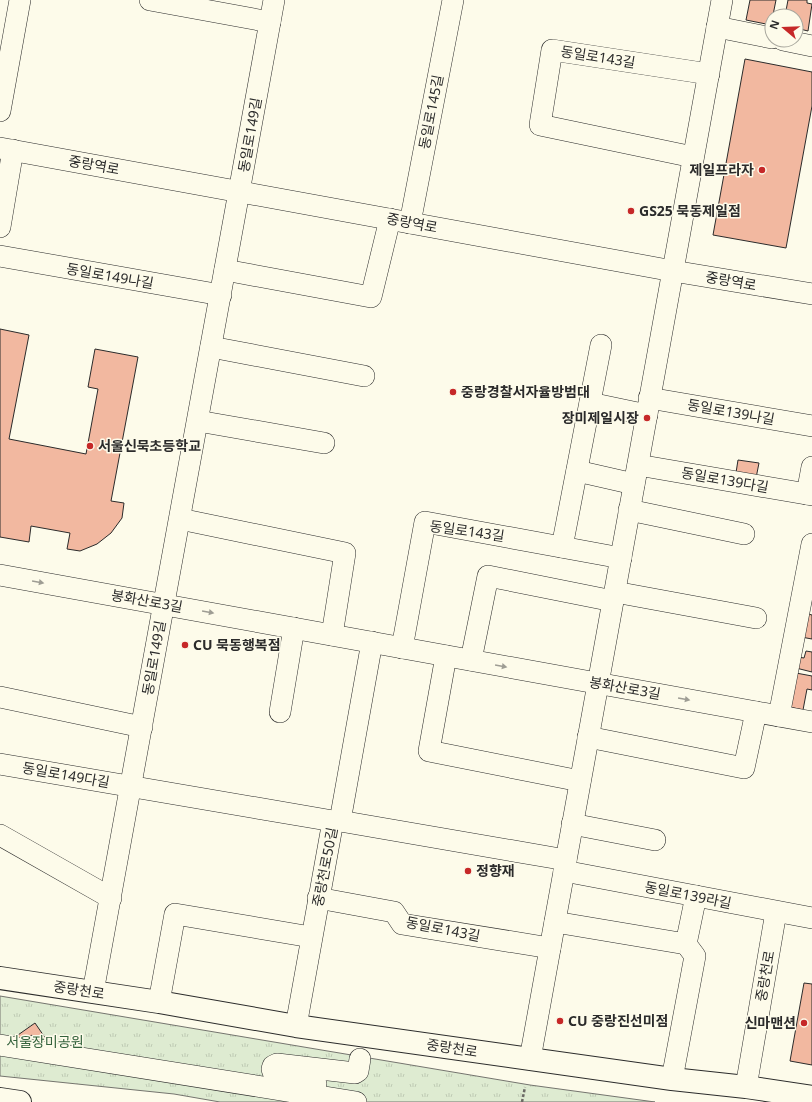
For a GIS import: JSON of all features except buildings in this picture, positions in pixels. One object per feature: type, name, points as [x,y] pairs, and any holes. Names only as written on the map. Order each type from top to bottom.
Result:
[{"type":"main road","name":"중랑천로","points":[[0,978],[159,1002],[296,1026],[812,1098]]},
{"type":"main road","points":[[0,1099],[20,1102]]},
{"type":"street","points":[[0,111],[5,54],[20,0]]},
{"type":"street","points":[[150,0],[270,22]]},
{"type":"street","name":"동일로149길","points":[[93,992],[274,0]]},
{"type":"street","name":"동일로145길","points":[[400,221],[453,0]]},
{"type":"street","points":[[530,1059],[722,0]]},
{"type":"street","points":[[717,27],[764,36]]},
{"type":"street","name":"동일로143길","points":[[693,157],[540,125],[552,50],[708,74]]},
{"type":"street","name":"중랑역로","points":[[0,227],[6,149],[673,271],[812,294]]},
{"type":"street","points":[[225,270],[371,297],[400,221]]},
{"type":"street","name":"동일로149나길","points":[[0,256],[221,295]]},
{"type":"street","points":[[562,547],[601,345]]},
{"type":"street","points":[[211,347],[364,376]]},
{"type":"street","points":[[590,403],[648,407]]},
{"type":"street","name":"동일로139나길","points":[[648,407],[812,426]]},
{"type":"street","points":[[198,421],[324,443]]},
{"type":"street","points":[[809,495],[812,467]]},
{"type":"street","points":[[577,471],[636,474]]},
{"type":"street","name":"동일로139다길","points":[[636,474],[809,495]]},
{"type":"street","points":[[629,510],[744,534]]},
{"type":"street","points":[[180,519],[345,553],[332,635]]},
{"type":"street","name":"동일로143길","points":[[402,648],[425,522],[621,558]]},
{"type":"street","points":[[779,716],[809,575],[812,544]]},
{"type":"street","name":"봉화산로3길","points":[[0,575],[812,722]]},
{"type":"street","points":[[471,660],[488,576],[756,618]]},
{"type":"street","points":[[280,712],[294,628]]},
{"type":"street","name":"중랑천로50길","points":[[296,1026],[318,898],[336,821],[372,642]]},
{"type":"street","points":[[446,656],[429,751],[580,781]]},
{"type":"street","points":[[0,697],[142,727]]},
{"type":"street","points":[[588,737],[744,768],[756,712]]},
{"type":"street","name":"동일로149다길","points":[[0,764],[131,786]]},
{"type":"street","points":[[131,786],[336,821],[565,866]]},
{"type":"street","points":[[572,824],[655,840]]},
{"type":"street","points":[[0,835],[111,898]]},
{"type":"street","name":"동일로139라길","points":[[565,866],[696,896],[812,918]]},
{"type":"street","points":[[686,944],[696,896]]},
{"type":"street","name":"동일로143길","points":[[318,898],[394,912],[402,924],[550,948]]},
{"type":"street","name":"중랑천로","points":[[746,1088],[776,912]]},
{"type":"street","points":[[159,1002],[175,914],[311,937]]},
{"type":"street","points":[[554,922],[686,944],[695,956],[672,1079]]},
{"type":"street","points":[[0,1045],[356,1102],[356,1098],[351,1093],[276,1073],[273,1072],[272,1069],[273,1066],[277,1064],[355,1073],[358,1071],[360,1059]]},
{"type":"path","points":[[522,1102],[524,1088]]},
{"type":"green space","name":"서울장미공원","points":[[0,996],[530,1085],[655,1102],[220,1102],[174,1094],[0,1076]]},
{"type":"place","name":"제일프라자","points":[[762,170]]},
{"type":"place","name":"GS25 묵동제일점","points":[[631,211]]},
{"type":"place","name":"중랑경찰서자율방범대","points":[[453,392]]},
{"type":"place","name":"장미제일시장","points":[[647,418]]},
{"type":"place","name":"서울신묵초등학교","points":[[90,446]]},
{"type":"place","name":"CU 묵동행복점","points":[[185,645]]},
{"type":"place","name":"정향재","points":[[468,871]]},
{"type":"place","name":"CU 중랑진선미점","points":[[560,1021]]},
{"type":"place","name":"신마맨션","points":[[804,1023]]}]
